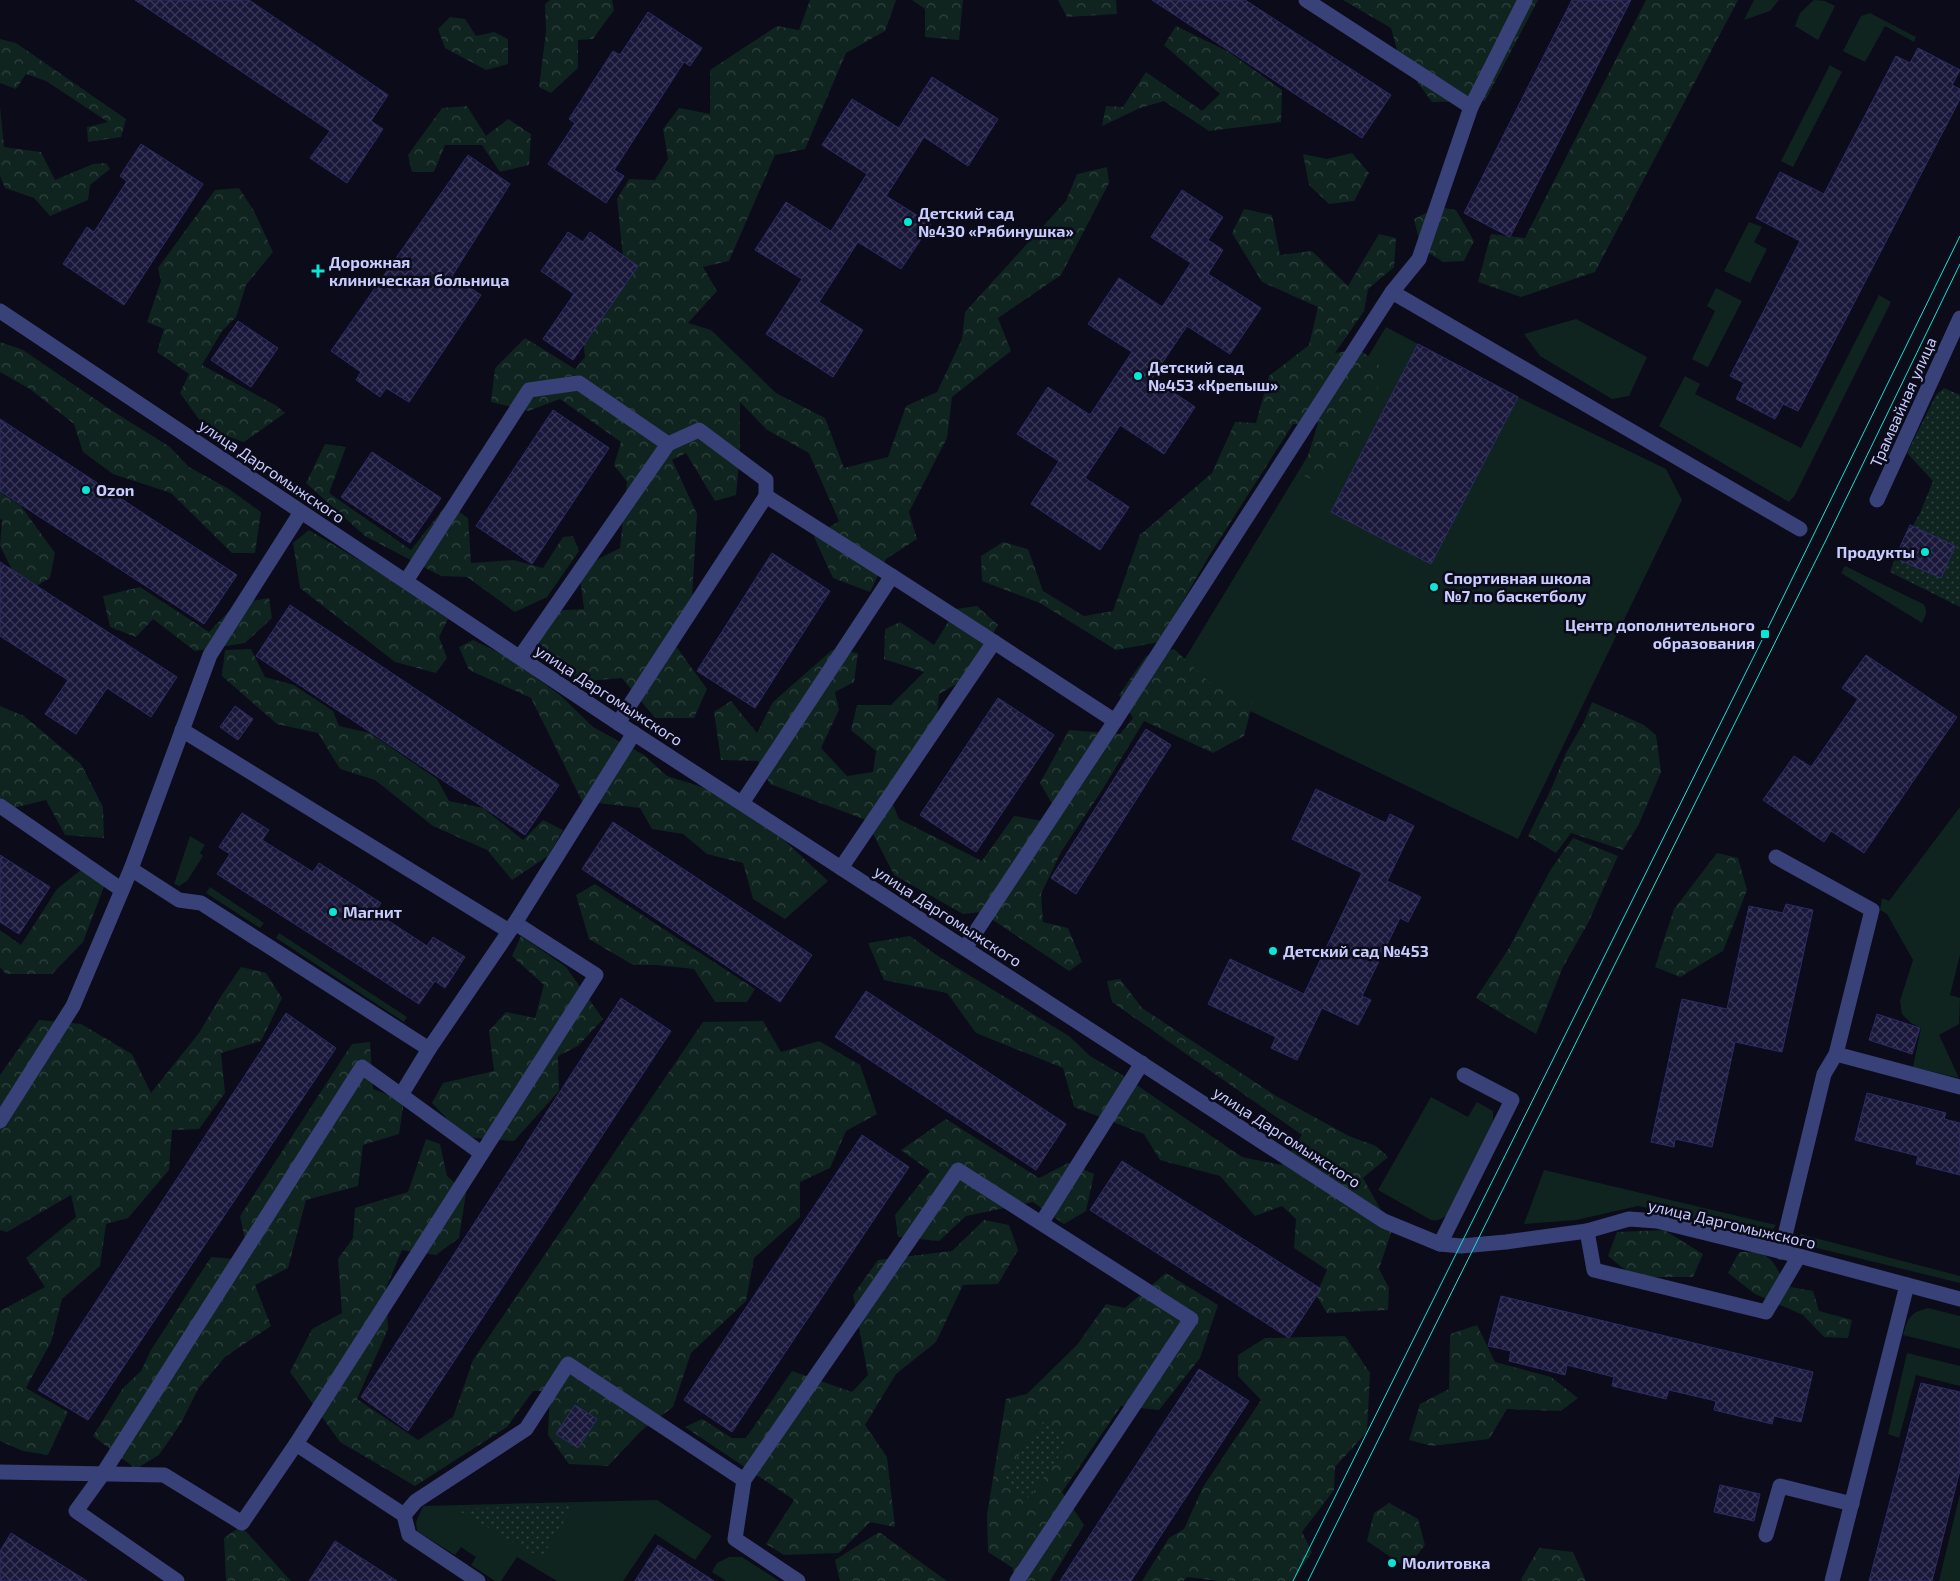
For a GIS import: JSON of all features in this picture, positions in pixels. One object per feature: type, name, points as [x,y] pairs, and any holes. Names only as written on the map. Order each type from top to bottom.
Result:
[{"type":"street","points":[[1306,0],[1471,107]]},
{"type":"street","points":[[965,948],[1392,292],[1419,259],[1471,107],[1525,0]]},
{"type":"street","points":[[1392,292],[1800,529]]},
{"type":"street","name":"улица Даргомыжского","points":[[0,311],[618,723],[1384,1221],[1440,1244],[1461,1246],[1587,1231],[1628,1219],[1657,1221],[1799,1256],[1960,1299]]},
{"type":"street","name":"Трамвайная улица","points":[[1877,500],[1960,318]]},
{"type":"street","points":[[406,581],[529,390],[579,383],[668,444]]},
{"type":"street","points":[[520,657],[668,444],[699,430],[766,480],[766,496],[618,723]]},
{"type":"street","points":[[766,496],[1114,721]]},
{"type":"street","points":[[0,1121],[73,1006],[132,869],[210,654],[301,512]]},
{"type":"street","points":[[742,803],[892,576]]},
{"type":"street","points":[[841,868],[994,642]]},
{"type":"street","points":[[0,1472],[164,1475],[242,1523],[296,1444],[596,975],[182,730]]},
{"type":"street","points":[[401,1095],[429,1049],[512,927],[634,733]]},
{"type":"street","points":[[0,806],[122,890]]},
{"type":"street","points":[[1776,857],[1872,910],[1836,1054],[1824,1074],[1781,1252]]},
{"type":"street","points":[[132,869],[180,900],[201,904],[429,1049]]},
{"type":"street","points":[[1836,1054],[1960,1087]]},
{"type":"street","points":[[1042,1222],[1142,1063]]},
{"type":"street","points":[[177,1581],[76,1511],[102,1475],[362,1067],[481,1153]]},
{"type":"street","points":[[1440,1244],[1512,1100],[1464,1075]]},
{"type":"street","points":[[798,1581],[735,1539],[744,1480],[958,1170],[1191,1319],[1018,1581]]},
{"type":"street","points":[[1587,1231],[1594,1270],[1766,1312],[1799,1256]]},
{"type":"street","points":[[1832,1581],[1907,1285]]},
{"type":"street","points":[[404,1515],[416,1501],[526,1429],[568,1364],[744,1480]]},
{"type":"street","points":[[296,1444],[404,1515],[409,1535],[478,1581]]},
{"type":"street","points":[[1766,1535],[1780,1486],[1852,1504]]},
{"type":"green space","points":[[550,0],[612,0],[614,10],[593,39],[578,40],[578,68],[551,93],[539,87],[546,32],[545,4]]},
{"type":"green space","points":[[810,0],[896,0],[885,31],[846,53],[805,149],[775,155],[729,261],[703,267],[717,291],[688,323],[711,330],[776,393],[825,418],[844,468],[888,457],[906,406],[937,392],[962,339],[965,312],[1066,201],[1077,174],[1107,167],[1109,183],[1061,275],[998,318],[1011,351],[952,397],[947,438],[909,512],[917,539],[886,559],[870,592],[833,578],[814,537],[839,521],[809,453],[767,430],[740,402],[740,452],[736,495],[715,501],[686,453],[672,460],[697,514],[691,614],[675,645],[707,689],[694,718],[655,718],[622,678],[575,682],[533,636],[549,611],[584,609],[579,569],[620,548],[627,482],[614,465],[621,442],[560,399],[528,411],[491,402],[495,368],[525,338],[575,369],[585,357],[581,322],[624,266],[617,199],[629,179],[655,180],[668,159],[663,129],[679,108],[710,114],[710,70],[777,26],[799,30]]},
{"type":"green space","points":[[912,0],[963,0],[959,40],[925,37],[925,9]]},
{"type":"green space","points":[[1058,0],[1116,0],[1117,14],[1067,17]]},
{"type":"green space","points":[[1343,0],[1538,0],[1485,101],[1432,102],[1399,57],[1391,28]]},
{"type":"green space","points":[[1646,0],[1738,0],[1595,272],[1521,297],[1478,282],[1491,234],[1525,238]]},
{"type":"green space","points":[[1754,0],[1779,0],[1770,11],[1744,20]]},
{"type":"green space","points":[[1814,0],[1825,1],[1835,6],[1818,40],[1795,26],[1800,13]]},
{"type":"green space","points":[[1870,13],[1916,37],[1914,42],[1885,26],[1865,62],[1843,51],[1861,16]]},
{"type":"green space","points":[[450,17],[465,19],[476,36],[494,32],[508,39],[508,64],[486,70],[445,48],[438,29]]},
{"type":"green space","points":[[1176,26],[1229,52],[1282,90],[1281,122],[1209,131],[1164,101],[1140,108],[1102,126],[1106,106],[1123,107],[1146,72],[1202,111],[1220,94],[1164,45]]},
{"type":"green space","points":[[0,39],[16,43],[126,119],[121,137],[88,142],[87,127],[108,122],[46,81],[26,74],[16,89],[0,83]]},
{"type":"green space","points":[[1830,65],[1842,72],[1793,167],[1781,161]]},
{"type":"green space","points":[[0,106],[4,147],[41,152],[55,180],[93,164],[106,163],[110,169],[90,185],[88,200],[50,216],[34,198],[5,188],[0,176]]},
{"type":"green space","points":[[467,106],[486,136],[508,119],[531,134],[529,165],[500,172],[482,145],[445,145],[434,172],[412,172],[408,155],[442,108]]},
{"type":"green space","points":[[1352,153],[1369,173],[1354,201],[1329,204],[1309,185],[1303,154],[1327,159]]},
{"type":"green space","points":[[239,188],[254,211],[273,252],[246,285],[236,317],[222,331],[202,365],[277,406],[285,413],[244,442],[206,429],[180,393],[189,374],[157,352],[164,329],[147,322],[161,281],[158,268],[215,190]]},
{"type":"green space","points":[[1438,207],[1456,210],[1474,241],[1464,261],[1443,262],[1421,248],[1414,219]]},
{"type":"green space","points":[[1244,209],[1272,215],[1280,255],[1312,251],[1348,286],[1379,234],[1396,238],[1394,267],[1368,289],[1364,311],[1335,353],[1359,349],[1385,370],[1352,453],[1318,482],[1302,475],[1318,423],[1293,424],[1209,556],[1159,642],[1116,650],[1040,603],[982,581],[981,556],[1003,542],[1028,549],[1043,591],[1084,616],[1113,611],[1140,535],[1212,473],[1235,422],[1256,423],[1269,376],[1309,345],[1318,307],[1262,282],[1232,233]]},
{"type":"green space","points":[[1749,222],[1762,227],[1754,242],[1767,249],[1750,283],[1724,271]]},
{"type":"green space","points":[[1716,288],[1742,301],[1708,367],[1692,359],[1715,311],[1707,306]]},
{"type":"green space","points":[[1879,295],[1891,302],[1795,495],[1789,502],[1659,426],[1685,376],[1700,384],[1695,394],[1801,448]]},
{"type":"green space","points":[[1576,319],[1647,357],[1629,396],[1612,399],[1540,356],[1524,334]]},
{"type":"green space","name":"Спортивная школа №7 по баскетболу","points":[[1386,327],[1518,397],[1666,469],[1682,500],[1518,839],[1175,675]]},
{"type":"green space","points":[[0,342],[23,350],[111,410],[170,447],[189,467],[229,489],[261,512],[255,553],[232,553],[171,493],[113,474],[83,452],[74,424],[30,389],[0,372]]},
{"type":"green space","points":[[1944,388],[1960,395],[1960,607],[1890,572],[1895,558],[1920,513],[1933,481],[1907,453],[1936,395]]},
{"type":"green space","points":[[325,444],[346,447],[329,493],[411,550],[447,504],[468,518],[471,563],[513,560],[543,568],[563,537],[573,536],[579,551],[547,597],[515,612],[467,577],[441,576],[365,536],[306,483]]},
{"type":"green space","points":[[0,492],[21,506],[55,553],[50,578],[24,593],[0,546],[2,520],[0,519]]},
{"type":"green space","points":[[309,530],[369,566],[448,619],[439,637],[447,658],[436,673],[395,662],[300,588],[293,543]]},
{"type":"green space","points":[[1845,566],[1923,604],[1926,611],[1922,623],[1841,573]]},
{"type":"green space","points":[[140,587],[209,632],[236,604],[269,598],[272,618],[245,643],[195,651],[153,619],[136,637],[110,627],[103,596]]},
{"type":"green space","points":[[977,606],[998,625],[967,678],[939,694],[937,718],[886,788],[899,819],[982,861],[1014,816],[1043,821],[1054,807],[1040,783],[1069,730],[1120,734],[1133,718],[1119,695],[1146,656],[1174,649],[1209,682],[1253,701],[1244,736],[1213,753],[1144,721],[1104,787],[1061,852],[1041,894],[1043,922],[1068,928],[1082,962],[1069,971],[981,912],[963,914],[894,875],[866,820],[770,784],[758,761],[721,760],[714,712],[731,701],[757,733],[773,702],[832,650],[858,653],[854,682],[835,692],[839,710],[821,748],[847,776],[873,772],[876,751],[851,730],[857,705],[891,705],[924,672],[884,659],[885,629],[900,622],[934,645],[956,609]]},
{"type":"green space","points":[[473,640],[508,657],[561,696],[593,727],[644,755],[667,776],[705,788],[784,840],[828,881],[785,919],[753,899],[743,863],[707,854],[683,834],[652,829],[640,808],[582,801],[531,698],[469,670],[459,647]]},
{"type":"green space","points":[[251,649],[265,677],[294,685],[333,711],[339,726],[370,733],[437,779],[449,801],[483,808],[523,840],[543,820],[563,830],[548,856],[512,880],[487,850],[433,826],[375,780],[340,769],[318,733],[277,724],[222,676],[225,650]]},
{"type":"green space","points":[[1592,702],[1644,725],[1656,735],[1661,772],[1639,824],[1623,850],[1571,833],[1556,853],[1528,836]]},
{"type":"green space","points":[[0,706],[24,716],[81,764],[103,807],[104,838],[65,835],[46,800],[0,811]]},
{"type":"green space","points":[[1960,807],[1960,955],[1950,995],[1960,998],[1959,1024],[1939,1035],[1959,1078],[1913,1067],[1921,1028],[1911,1023],[1902,1014],[1900,1001],[1913,960],[1887,914],[1880,910],[1882,898],[1889,901]]},
{"type":"green space","points":[[190,836],[205,845],[200,853],[203,856],[187,881],[179,886],[174,884]]},
{"type":"green space","points":[[1573,838],[1618,856],[1588,923],[1563,967],[1536,1034],[1476,998],[1509,948],[1551,869]]},
{"type":"green space","points":[[1717,853],[1738,858],[1747,890],[1723,951],[1680,977],[1655,967],[1674,909]]},
{"type":"green space","points":[[82,869],[105,884],[83,942],[52,974],[6,974],[0,967],[0,930],[21,945],[57,889]]},
{"type":"green space","points":[[595,884],[755,989],[747,1002],[715,1002],[694,969],[656,965],[633,965],[589,939],[576,895]]},
{"type":"green space","points":[[210,887],[264,923],[260,928],[206,893]]},
{"type":"green space","points":[[279,933],[407,1017],[404,1022],[276,938]]},
{"type":"green space","points":[[521,936],[566,967],[603,1019],[578,1046],[558,1056],[559,1091],[514,1141],[465,1137],[432,1103],[443,1083],[494,1071],[489,1031],[506,1012],[535,1018],[544,985],[512,956]]},
{"type":"green space","points":[[910,936],[941,958],[1069,1036],[1090,1056],[1119,1073],[1242,1157],[1281,1165],[1302,1135],[1112,1002],[1107,981],[1120,979],[1142,1008],[1276,1096],[1349,1136],[1376,1146],[1388,1157],[1363,1178],[1392,1230],[1379,1269],[1389,1288],[1388,1310],[1327,1313],[1316,1295],[1327,1270],[1294,1248],[1296,1219],[1282,1206],[1255,1216],[1220,1176],[1160,1160],[1144,1134],[1074,1107],[1063,1068],[976,1033],[947,993],[884,980],[868,943]]},
{"type":"green space","points":[[241,967],[266,973],[282,998],[261,1041],[221,1053],[225,1093],[199,1129],[172,1130],[169,1170],[128,1218],[106,1224],[100,1266],[62,1299],[51,1342],[26,1388],[68,1412],[48,1455],[23,1451],[0,1441],[0,1311],[45,1287],[26,1258],[76,1217],[71,1195],[7,1232],[0,1230],[0,1075],[39,1020],[81,1024],[132,1054],[151,1093],[199,1033]]},
{"type":"green space","points":[[763,1021],[781,1052],[819,1041],[860,1065],[877,1114],[846,1131],[830,1168],[800,1182],[800,1217],[754,1258],[746,1301],[691,1353],[673,1407],[641,1431],[608,1466],[569,1464],[548,1435],[550,1391],[533,1391],[507,1427],[415,1486],[340,1442],[290,1372],[312,1329],[342,1313],[338,1259],[353,1238],[355,1208],[408,1192],[426,1139],[440,1144],[447,1176],[466,1193],[459,1238],[436,1255],[402,1250],[386,1288],[388,1329],[357,1399],[418,1440],[453,1417],[473,1360],[703,1022]]},
{"type":"green space","points":[[370,1042],[373,1089],[404,1101],[399,1134],[363,1145],[358,1186],[306,1200],[288,1268],[255,1285],[271,1326],[225,1357],[198,1389],[181,1423],[159,1455],[136,1469],[93,1436],[123,1388],[141,1371],[151,1350],[211,1257],[249,1260],[240,1216],[352,1044]]},
{"type":"green space","points":[[1431,1097],[1468,1117],[1477,1102],[1493,1111],[1493,1121],[1447,1215],[1442,1219],[1436,1220],[1431,1220],[1378,1190]]},
{"type":"green space","points":[[946,1119],[1039,1178],[1068,1163],[1094,1174],[1086,1211],[1064,1224],[1033,1202],[966,1216],[939,1241],[898,1237],[895,1215],[930,1171],[901,1150]]},
{"type":"green space","points":[[1544,1170],[1776,1225],[1771,1232],[1763,1235],[1638,1206],[1576,1220],[1524,1224]]},
{"type":"green space","points":[[984,1220],[1009,1225],[1018,1250],[998,1284],[963,1285],[936,1342],[896,1374],[865,1425],[887,1457],[895,1527],[870,1522],[839,1553],[784,1555],[766,1544],[794,1500],[685,1427],[702,1419],[732,1438],[746,1438],[792,1371],[852,1392],[868,1375],[853,1295],[878,1260],[952,1251]]},
{"type":"green space","points":[[1664,1230],[1703,1254],[1693,1277],[1634,1277],[1608,1256],[1617,1232]]},
{"type":"green space","points":[[1800,1234],[1960,1276],[1960,1283],[1809,1246],[1802,1240]]},
{"type":"green space","points":[[1739,1252],[1765,1255],[1778,1270],[1785,1286],[1813,1291],[1819,1311],[1852,1320],[1848,1338],[1824,1337],[1803,1315],[1755,1294],[1728,1273]]},
{"type":"green space","points":[[1166,1273],[1218,1305],[1200,1358],[1159,1410],[1121,1406],[1062,1492],[1084,1525],[1050,1581],[1012,1581],[1013,1568],[988,1552],[987,1515],[1006,1399],[1027,1394],[1077,1345],[1106,1304],[1125,1308]]},
{"type":"green space","points":[[1928,1308],[1960,1316],[1960,1349],[1903,1335],[1906,1324],[1913,1314]]},
{"type":"green space","points":[[1477,1325],[1495,1362],[1551,1377],[1578,1398],[1561,1411],[1507,1409],[1489,1439],[1432,1446],[1409,1440],[1420,1404],[1449,1389],[1450,1334]]},
{"type":"green space","points":[[1345,1336],[1370,1373],[1367,1432],[1335,1467],[1334,1490],[1302,1532],[1312,1552],[1293,1581],[1219,1581],[1187,1577],[1183,1581],[1142,1581],[1169,1538],[1184,1529],[1203,1487],[1261,1400],[1238,1376],[1238,1355],[1265,1338]]},
{"type":"green space","points":[[1907,1353],[1960,1366],[1960,1386],[1916,1375],[1899,1438],[1888,1434]]},
{"type":"green space","points":[[1043,1422],[1070,1441],[1029,1498],[1002,1479]]},
{"type":"green space","points":[[1960,1494],[1960,1581],[1939,1581]]},
{"type":"green space","points":[[657,1500],[712,1536],[695,1560],[655,1534],[623,1581],[557,1581],[517,1557],[501,1581],[495,1581],[471,1565],[476,1557],[461,1547],[455,1555],[417,1531],[416,1522],[423,1506]]},
{"type":"green space","points":[[1389,1503],[1418,1519],[1425,1545],[1407,1568],[1367,1541],[1374,1513]]},
{"type":"green space","points":[[575,1504],[541,1558],[456,1509]]},
{"type":"green space","points":[[241,1526],[291,1581],[226,1581],[224,1538]]},
{"type":"green space","points":[[879,1532],[947,1581],[840,1581],[835,1560]]},
{"type":"green space","points":[[1539,1548],[1573,1552],[1586,1581],[1522,1581],[1521,1579]]},
{"type":"green space","points":[[729,1557],[742,1557],[779,1581],[726,1581],[712,1572],[717,1563]]},
{"type":"building","points":[[135,0],[249,0],[388,95],[371,121],[383,129],[347,183],[310,158],[330,131]]},
{"type":"building","points":[[1152,0],[1245,0],[1391,95],[1362,138]]},
{"type":"building","points":[[1572,0],[1631,0],[1510,237],[1464,213]]},
{"type":"building","points":[[648,12],[702,48],[690,66],[684,62],[614,170],[624,176],[606,203],[548,164],[575,123],[569,119],[613,51],[620,55]]},
{"type":"building","points":[[1918,48],[1960,70],[1952,85],[1960,89],[1960,99],[1798,411],[1783,404],[1775,419],[1736,399],[1744,383],[1730,376],[1800,241],[1756,218],[1780,172],[1824,194],[1896,56],[1910,63]]},
{"type":"building","points":[[932,77],[998,119],[968,166],[924,137],[886,196],[931,224],[901,269],[858,242],[819,302],[863,330],[833,377],[766,334],[802,279],[755,250],[786,202],[831,231],[867,174],[822,145],[852,99],[899,128]]},
{"type":"building","points":[[141,144],[203,184],[124,305],[63,264],[87,227],[94,232],[127,181],[120,176]]},
{"type":"building","points":[[468,155],[510,184],[452,276],[481,295],[409,402],[386,388],[380,397],[356,380],[361,372],[331,351]]},
{"type":"building","points":[[1182,190],[1223,217],[1208,240],[1223,250],[1208,274],[1261,308],[1230,354],[1187,326],[1152,378],[1195,407],[1164,454],[1120,425],[1085,478],[1129,507],[1100,550],[1031,504],[1059,461],[1017,434],[1048,387],[1090,415],[1132,352],[1088,324],[1119,278],[1162,307],[1191,263],[1151,237]]},
{"type":"building","points":[[568,232],[583,242],[590,232],[638,266],[573,360],[543,339],[574,294],[541,271]]},
{"type":"building","points":[[238,321],[278,348],[251,387],[211,360]]},
{"type":"building","points":[[1418,344],[1518,397],[1431,564],[1331,512]]},
{"type":"building","points":[[553,410],[609,448],[532,564],[476,526]]},
{"type":"building","points":[[0,419],[237,575],[204,624],[0,491]]},
{"type":"building","points":[[372,452],[441,498],[410,543],[341,497]]},
{"type":"building","name":"Продукты","points":[[1910,525],[1955,546],[1941,578],[1895,558]]},
{"type":"building","points":[[772,553],[830,591],[755,708],[697,671]]},
{"type":"building","points":[[0,562],[177,677],[151,717],[107,688],[76,734],[45,714],[68,680],[0,636]]},
{"type":"building","points":[[290,605],[559,785],[525,835],[256,656]]},
{"type":"building","points":[[1866,655],[1957,717],[1864,853],[1831,831],[1824,842],[1763,800],[1794,756],[1811,767],[1858,699],[1842,688]]},
{"type":"building","points":[[998,698],[1054,735],[976,852],[920,815]]},
{"type":"building","points":[[235,706],[253,719],[238,740],[220,727]]},
{"type":"building","points":[[1146,729],[1171,745],[1076,894],[1051,878]]},
{"type":"building","points":[[1316,789],[1386,823],[1390,814],[1414,826],[1387,881],[1421,897],[1408,922],[1400,918],[1362,996],[1371,1000],[1358,1025],[1322,1008],[1297,1060],[1271,1048],[1276,1037],[1208,1004],[1230,959],[1304,994],[1362,873],[1292,839]]},
{"type":"building","points":[[242,813],[269,830],[262,840],[313,872],[319,863],[381,903],[375,912],[427,946],[433,937],[465,957],[445,988],[435,981],[419,1004],[217,874],[230,854],[219,847]]},
{"type":"building","points":[[613,822],[812,955],[780,1002],[582,869]]},
{"type":"building","points":[[0,855],[50,887],[19,934],[0,922]]},
{"type":"building","points":[[1786,904],[1813,910],[1782,1052],[1735,1042],[1712,1147],[1675,1139],[1674,1147],[1651,1142],[1682,999],[1727,1009],[1749,906],[1783,913]]},
{"type":"building","points":[[866,991],[1066,1124],[1036,1170],[835,1037]]},
{"type":"building","points":[[621,998],[671,1031],[408,1431],[361,1397]]},
{"type":"building","points":[[286,1013],[336,1048],[88,1420],[38,1390]]},
{"type":"building","points":[[1877,1014],[1920,1028],[1912,1054],[1869,1040]]},
{"type":"building","points":[[1867,1093],[1946,1113],[1944,1119],[1960,1123],[1960,1175],[1916,1164],[1918,1156],[1855,1140]]},
{"type":"building","points":[[862,1135],[909,1167],[732,1432],[684,1400]]},
{"type":"building","points":[[1122,1161],[1321,1289],[1289,1338],[1090,1210]]},
{"type":"building","points":[[1501,1296],[1813,1372],[1801,1422],[1774,1416],[1772,1424],[1714,1410],[1716,1401],[1669,1390],[1666,1399],[1612,1386],[1614,1377],[1567,1365],[1565,1375],[1509,1361],[1511,1351],[1488,1346]]},
{"type":"building","points":[[1199,1369],[1249,1401],[1131,1581],[1060,1581]]},
{"type":"building","points":[[1921,1383],[1960,1392],[1960,1470],[1932,1581],[1869,1581]]},
{"type":"building","points":[[575,1405],[597,1419],[578,1448],[556,1434]]},
{"type":"building","points":[[1720,1485],[1760,1494],[1754,1521],[1714,1512]]},
{"type":"building","points":[[11,1533],[87,1581],[0,1581],[0,1551]]},
{"type":"building","points":[[335,1541],[397,1581],[309,1581]]},
{"type":"building","points":[[658,1545],[714,1581],[635,1581]]},
{"type":"tram line","points":[[1293,1581],[1765,634],[1960,236]]},
{"type":"tram line","points":[[1308,1581],[1825,542],[1960,264]]},
{"type":"place","name":"Детский сад №430 «Рябинушка»","points":[[908,222]]},
{"type":"place","name":"Дорожная клиническая больница","points":[[318,271]]},
{"type":"place","name":"Детский сад №453 «Крепыш»","points":[[1138,376]]},
{"type":"place","name":"Ozon","points":[[86,490]]},
{"type":"place","name":"Продукты","points":[[1925,552]]},
{"type":"place","name":"Спортивная школа №7 по баскетболу","points":[[1434,587]]},
{"type":"place","name":"Центр дополнительного образования","points":[[1765,634]]},
{"type":"place","name":"Магнит","points":[[333,912]]},
{"type":"place","name":"Детский сад №453","points":[[1273,951]]},
{"type":"place","name":"Молитовка","points":[[1392,1563]]}]
